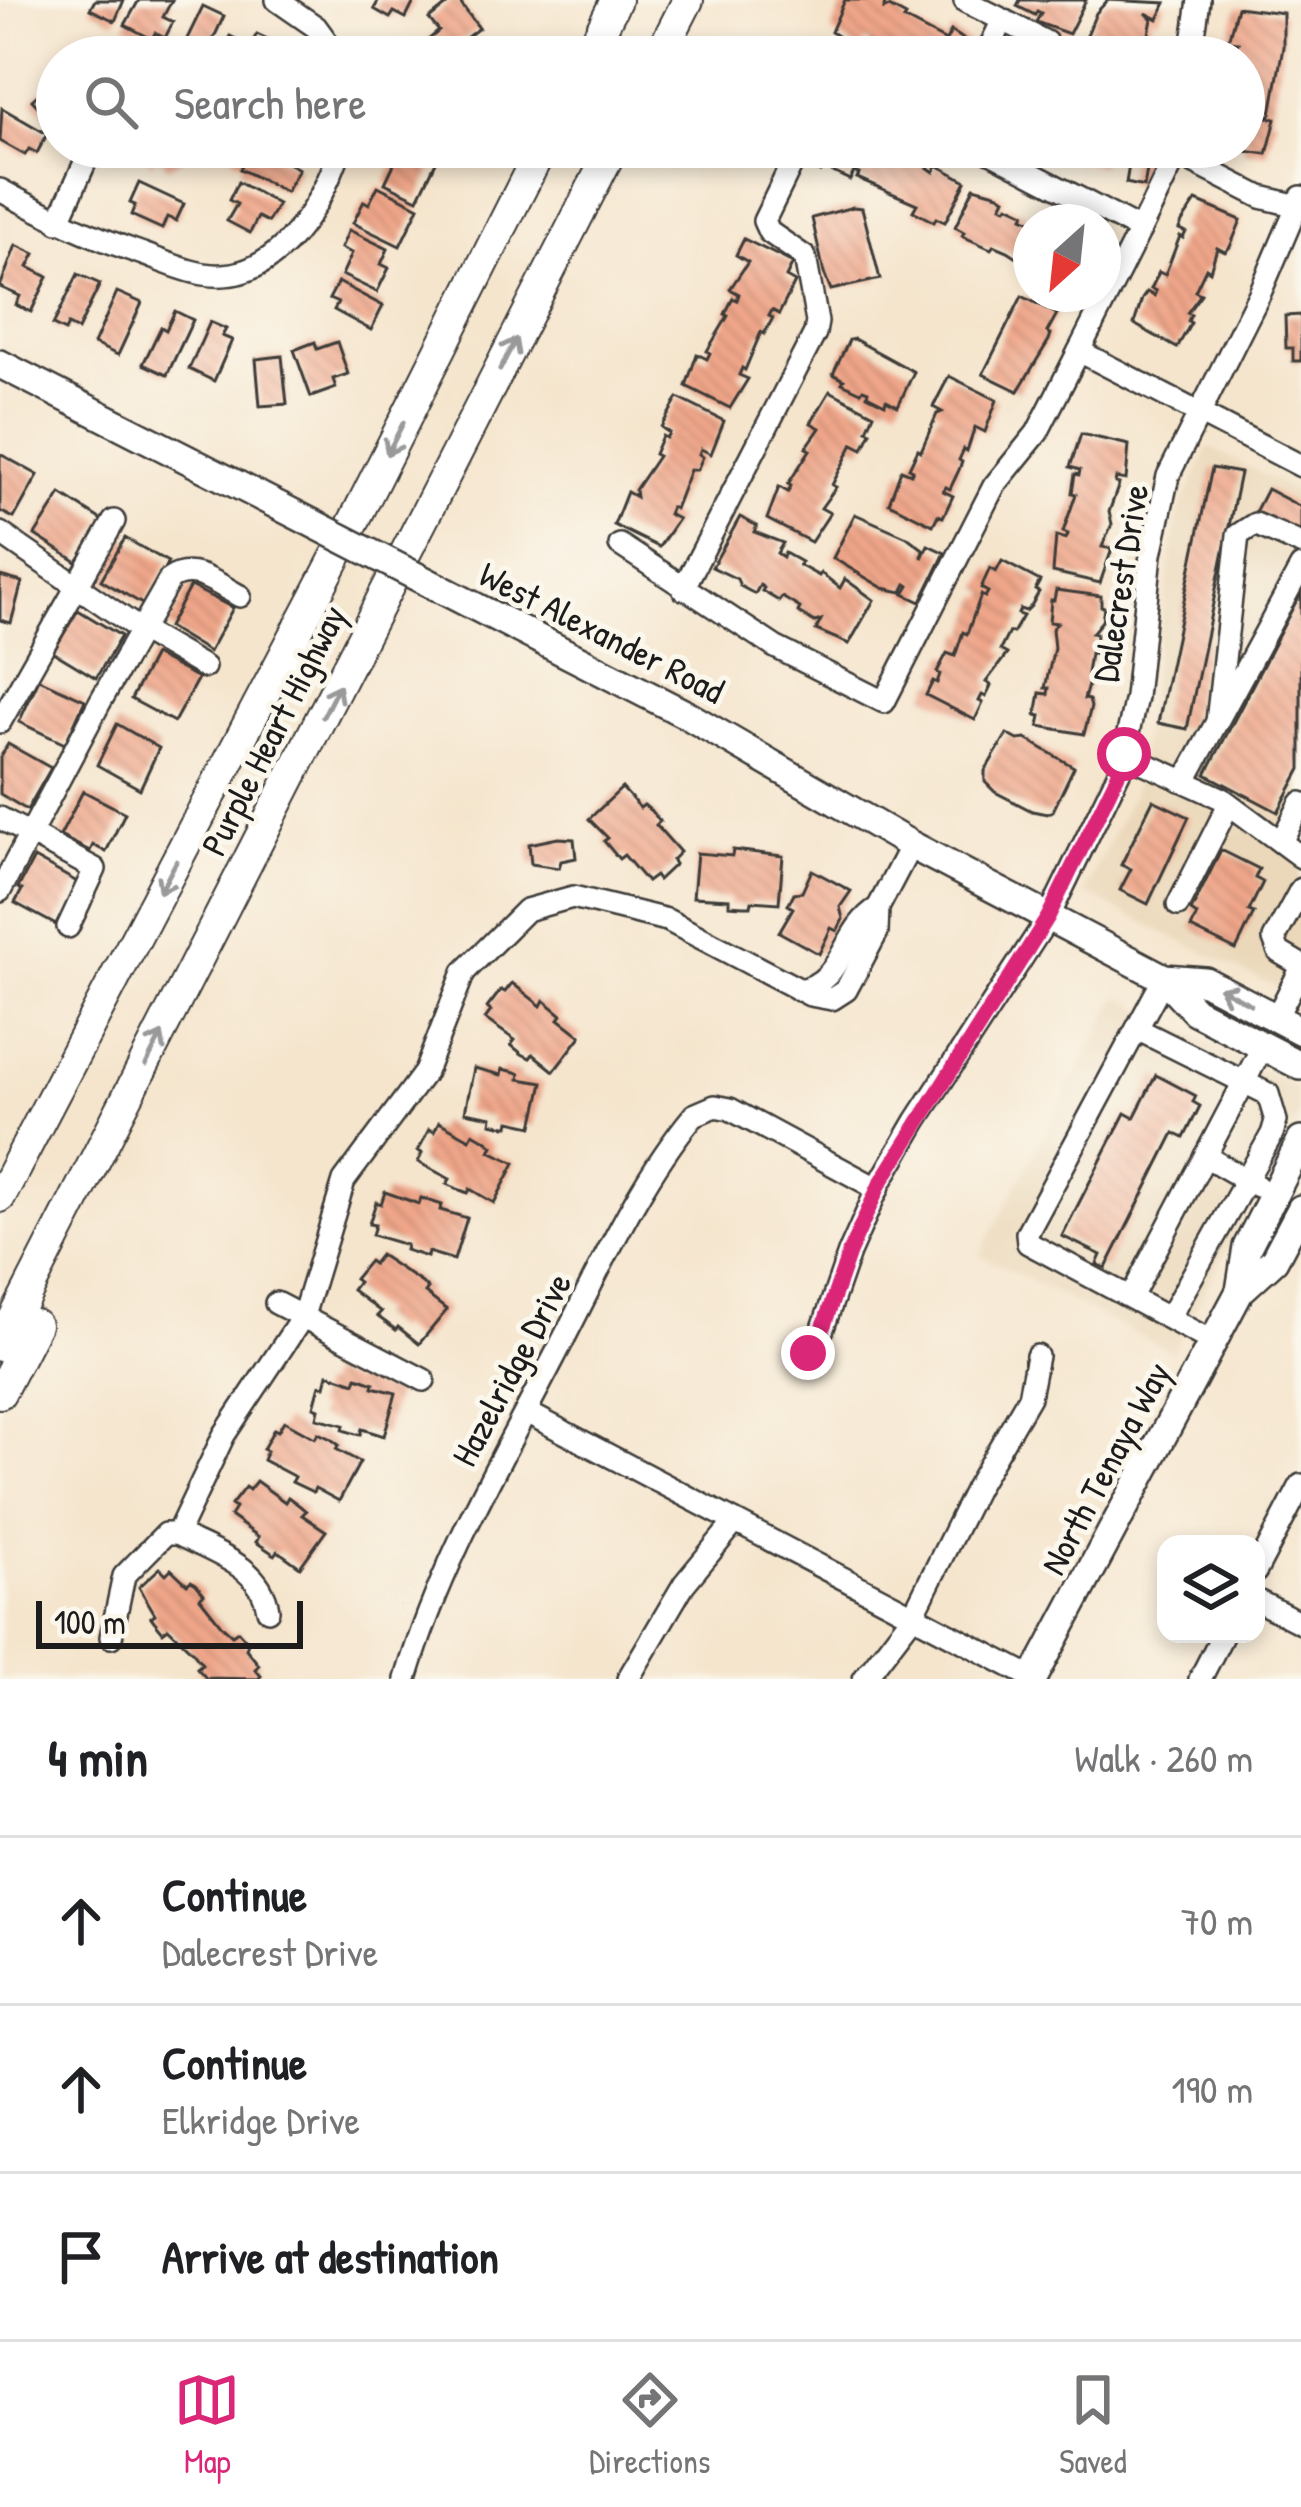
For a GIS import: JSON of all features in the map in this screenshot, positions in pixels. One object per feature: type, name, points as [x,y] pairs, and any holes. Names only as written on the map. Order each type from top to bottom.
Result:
[{"type":"highway","points":[[598,36],[616,0]]},
{"type":"highway","points":[[670,36],[688,0]]},
{"type":"highway","name":"Purple Heart Highway","points":[[0,1197],[346,537],[531,168]]},
{"type":"highway","name":"Purple Heart Highway","points":[[0,1346],[603,168]]},
{"type":"highway","points":[[0,1393],[84,1230],[101,1153]]},
{"type":"main road","name":"West Alexander Road","points":[[0,364],[687,716],[911,845],[1164,978],[1195,1011],[1301,1066]]},
{"type":"main road","name":"West Alexander Road","points":[[1164,978],[1205,981],[1289,1025]]},
{"type":"main road","name":"North Tenaya Way","points":[[1034,1679],[1240,1291],[1247,1247],[1301,1141]]},
{"type":"main road","name":"North Tenaya Way","points":[[1240,1291],[1274,1260],[1301,1209]]},
{"type":"street","points":[[277,0],[323,36]]},
{"type":"street","points":[[965,1],[1034,36]]},
{"type":"street","points":[[1192,36],[1194,2]]},
{"type":"street","points":[[995,36],[1003,20]]},
{"type":"street","points":[[58,222],[83,168]]},
{"type":"street","points":[[0,190],[87,236],[204,274],[227,274],[260,264],[284,248],[307,218],[331,168]]},
{"type":"street","points":[[683,589],[815,334],[818,322],[805,257],[769,232],[764,221],[790,168]]},
{"type":"street","points":[[1021,168],[1140,230]]},
{"type":"street","points":[[620,545],[775,647],[884,702],[994,486],[1037,433],[1169,168]]},
{"type":"street","points":[[1209,168],[1261,197],[1300,201]]},
{"type":"street","name":"Dalecrest Drive","points":[[800,1362],[822,1331],[878,1189],[916,1120],[1048,917],[1120,770],[1136,697],[1151,554],[1168,476],[1300,201]]},
{"type":"street","points":[[1079,351],[1301,466]]},
{"type":"street","points":[[0,722],[114,520]]},
{"type":"street","points":[[1217,722],[1238,535],[1255,524],[1301,544]]},
{"type":"street","points":[[0,533],[142,631],[204,667]]},
{"type":"street","points":[[1180,780],[1187,777],[1301,567]]},
{"type":"street","points":[[0,891],[170,579],[195,572],[241,596]]},
{"type":"street","points":[[1124,754],[1228,804],[1301,857]]},
{"type":"street","points":[[1281,842],[1301,802]]},
{"type":"street","points":[[1178,905],[1228,804]]},
{"type":"street","points":[[0,818],[95,869],[68,927]]},
{"type":"street","points":[[177,1534],[224,1435],[303,1316],[344,1181],[424,1072],[464,972],[531,907],[573,897],[667,920],[817,999],[832,999],[846,990],[851,959],[877,932],[878,908],[911,845]]},
{"type":"street","points":[[1289,1025],[1301,967],[1279,952],[1274,939],[1301,889]]},
{"type":"street","points":[[1164,978],[1027,1234],[1032,1248],[1213,1342]]},
{"type":"street","points":[[1137,1029],[1268,1094],[1276,1121],[1170,1316]]},
{"type":"street","points":[[1131,1297],[1263,1046]]},
{"type":"street","name":"Hazelridge Drive","points":[[406,1679],[448,1561],[642,1194],[689,1120],[707,1108],[730,1109],[878,1189]]},
{"type":"street","points":[[1205,1156],[1274,1195]]},
{"type":"street","points":[[276,1303],[424,1380]]},
{"type":"street","points":[[864,1679],[913,1615],[954,1529],[1029,1397],[1037,1356]]},
{"type":"street","points":[[526,1412],[1034,1679]]},
{"type":"street","points":[[1265,1554],[1301,1485]]},
{"type":"street","points":[[628,1679],[684,1584],[735,1522]]},
{"type":"street","points":[[111,1636],[127,1572],[165,1534],[177,1534],[248,1571],[261,1586],[268,1610]]},
{"type":"street","points":[[1265,1605],[1301,1623]]},
{"type":"street","points":[[1200,1679],[1218,1643]]},
{"type":"shaded area","points":[[1209,447],[1301,495],[1301,1000],[1084,893],[1134,792],[1178,514]]},
{"type":"shaded area","points":[[1118,996],[1296,1089],[1299,1114],[1172,1352],[980,1255]]},
{"type":"building","points":[[95,0],[124,0],[115,21],[90,9]]},
{"type":"building","points":[[139,0],[172,0],[163,17],[173,22],[166,36],[146,36],[125,25]]},
{"type":"building","points":[[379,0],[415,0],[406,18],[394,12],[390,18],[374,9]]},
{"type":"building","points":[[458,0],[479,28],[469,36],[433,36],[439,31],[429,19]]},
{"type":"building","points":[[845,0],[885,0],[884,9],[889,7],[936,36],[837,36],[831,32]]},
{"type":"building","points":[[1020,0],[1086,0],[1069,34],[1036,22],[1041,13],[1017,6]]},
{"type":"building","points":[[1108,0],[1166,3],[1158,19],[1146,13],[1152,19],[1149,36],[1087,36],[1096,13]]},
{"type":"building","points":[[203,6],[224,16],[215,36],[188,36]]},
{"type":"building","points":[[1237,7],[1283,13],[1283,47],[1267,117],[1276,119],[1267,154],[1265,36],[1229,36]]},
{"type":"building","points":[[2,108],[36,128],[36,152],[29,149],[25,155],[0,141]]},
{"type":"building","points":[[297,168],[299,169],[286,192],[240,169]]},
{"type":"building","points":[[392,168],[433,168],[418,199],[385,183]]},
{"type":"building","points":[[928,168],[934,172],[942,168],[966,181],[945,222],[936,218],[934,222],[913,211],[917,204],[857,178],[859,174],[854,172],[850,180],[829,170]]},
{"type":"building","points":[[1128,168],[1147,168],[1144,187],[1126,183]]},
{"type":"building","points":[[238,182],[278,204],[268,222],[258,217],[250,233],[227,221],[237,204],[229,200]]},
{"type":"building","points":[[139,183],[184,204],[176,221],[167,217],[162,229],[131,215],[135,205],[130,203]]},
{"type":"building","points":[[378,186],[419,207],[400,246],[353,223]]},
{"type":"building","points":[[974,187],[999,194],[1005,198],[1001,206],[1013,207],[1013,254],[962,236],[964,232],[955,227]]},
{"type":"building","points":[[1196,201],[1241,220],[1230,247],[1225,252],[1217,248],[1210,271],[1206,268],[1195,291],[1201,294],[1187,313],[1191,323],[1177,348],[1134,324],[1147,292],[1154,296],[1156,291],[1151,289],[1159,272],[1165,275],[1180,236],[1186,232],[1179,229]]},
{"type":"building","points":[[862,208],[880,279],[831,290],[812,218]]},
{"type":"building","points":[[349,230],[388,249],[381,264],[389,268],[377,292],[342,275],[352,253],[341,248]]},
{"type":"building","points":[[744,239],[793,263],[786,277],[795,282],[779,314],[772,310],[769,316],[773,318],[761,332],[745,370],[742,368],[739,375],[748,379],[730,408],[686,386],[697,354],[707,359],[733,298],[737,300],[739,294],[730,289],[748,262],[736,255]]},
{"type":"building","points":[[16,245],[35,254],[28,267],[48,277],[31,312],[16,305],[20,296],[0,287]]},
{"type":"building","points":[[78,274],[100,284],[78,330],[68,325],[65,331],[53,325]]},
{"type":"building","points":[[338,282],[383,306],[371,330],[334,310],[338,303],[329,299]]},
{"type":"building","points":[[117,292],[142,303],[118,355],[94,344]]},
{"type":"building","points":[[175,311],[193,320],[167,375],[143,364],[161,327],[166,330]]},
{"type":"building","points":[[1014,312],[1057,314],[1047,332],[1049,340],[1018,391],[983,374]]},
{"type":"building","points":[[1301,315],[1301,361],[1293,361],[1293,348],[1286,348],[1285,316]]},
{"type":"building","points":[[210,322],[226,329],[222,336],[232,340],[214,381],[189,369]]},
{"type":"building","points":[[849,340],[914,372],[898,406],[842,383],[833,374]]},
{"type":"building","points":[[315,342],[317,349],[337,342],[348,374],[333,379],[336,388],[311,397],[294,350]]},
{"type":"building","points":[[282,356],[287,404],[260,406],[256,359]]},
{"type":"building","points":[[949,376],[997,400],[985,432],[975,427],[950,489],[943,491],[953,496],[943,517],[938,515],[933,525],[889,503],[901,470],[911,474],[918,449],[921,451],[942,412],[933,407]]},
{"type":"building","points":[[830,391],[874,414],[863,449],[853,444],[832,485],[836,487],[821,508],[830,513],[811,542],[767,519],[779,487],[788,492],[788,484],[810,450],[806,448],[820,428],[811,423]]},
{"type":"building","points":[[678,398],[724,421],[711,454],[701,449],[697,470],[690,470],[675,509],[671,507],[668,514],[678,519],[659,547],[614,525],[627,492],[636,497],[635,490],[658,456],[654,454],[662,436],[669,433],[661,427]]},
{"type":"building","points":[[1081,434],[1129,445],[1126,480],[1116,478],[1119,484],[1109,512],[1112,524],[1102,547],[1112,549],[1100,583],[1053,572],[1056,536],[1066,539],[1068,534],[1063,532],[1076,494],[1072,493],[1075,474],[1080,470],[1070,467]]},
{"type":"building","points":[[0,454],[38,475],[14,518],[0,511]]},
{"type":"building","points":[[1212,468],[1240,473],[1187,729],[1158,723]]},
{"type":"building","points":[[1267,489],[1301,507],[1301,536],[1255,512]]},
{"type":"building","points":[[61,494],[103,521],[77,562],[35,535]]},
{"type":"building","points":[[855,514],[907,537],[923,549],[922,558],[928,545],[945,553],[921,602],[904,594],[906,584],[902,592],[883,588],[833,558]]},
{"type":"building","points":[[740,517],[757,526],[754,532],[783,543],[777,553],[783,557],[785,553],[840,588],[845,579],[874,600],[849,644],[816,630],[821,620],[815,622],[798,612],[800,608],[782,597],[779,601],[760,585],[755,594],[712,567]]},
{"type":"building","points":[[125,538],[168,562],[144,605],[101,580]]},
{"type":"building","points":[[1002,561],[1040,581],[1035,590],[1039,592],[1026,611],[1020,609],[1018,614],[1023,616],[1000,650],[1007,654],[986,682],[991,685],[979,701],[983,703],[975,720],[926,695],[933,681],[937,683],[947,653],[955,656],[963,632],[967,634],[981,595],[988,592],[981,588],[990,568],[996,572]]},
{"type":"building","points":[[0,576],[22,582],[11,623],[0,620]]},
{"type":"building","points":[[190,586],[233,608],[209,652],[168,627]]},
{"type":"building","points":[[1056,590],[1101,596],[1104,607],[1102,621],[1092,633],[1096,634],[1094,654],[1090,653],[1087,674],[1091,675],[1084,699],[1091,707],[1084,734],[1039,726],[1041,716],[1036,715],[1040,693],[1048,694],[1049,688],[1045,688],[1054,648],[1052,629],[1057,623],[1049,622]]},
{"type":"building","points":[[1301,592],[1301,769],[1278,812],[1206,774]]},
{"type":"building","points":[[78,610],[121,636],[96,678],[53,652]]},
{"type":"building","points":[[154,655],[198,678],[174,722],[131,699]]},
{"type":"building","points":[[39,679],[85,700],[65,744],[19,722]]},
{"type":"building","points":[[117,724],[159,748],[140,789],[97,765]]},
{"type":"building","points":[[1007,734],[1026,739],[1074,767],[1053,811],[1032,811],[985,782],[985,771]]},
{"type":"building","points":[[8,744],[51,768],[27,810],[0,794],[0,758]]},
{"type":"building","points":[[622,788],[640,808],[644,805],[651,811],[660,821],[656,825],[680,852],[658,880],[655,876],[647,882],[624,855],[619,859],[604,841],[608,838],[589,819]]},
{"type":"building","points":[[83,791],[125,813],[106,852],[93,845],[90,851],[60,836]]},
{"type":"building","points":[[1153,800],[1189,817],[1148,904],[1120,890],[1131,869],[1121,865]]},
{"type":"building","points":[[574,839],[576,858],[561,861],[559,868],[531,864],[529,844]]},
{"type":"building","points":[[733,850],[783,856],[779,903],[752,901],[751,906],[743,906],[729,905],[729,899],[693,897],[697,853],[732,856]]},
{"type":"building","points":[[1221,850],[1259,869],[1255,878],[1263,882],[1236,950],[1191,928],[1197,915],[1191,911]]},
{"type":"building","points":[[34,858],[79,883],[56,925],[15,903]]},
{"type":"building","points":[[812,870],[851,891],[840,907],[843,919],[837,931],[831,928],[819,954],[779,932],[793,908],[788,905],[794,893],[802,892]]},
{"type":"building","points":[[512,983],[541,1006],[544,1000],[581,1036],[554,1071],[533,1054],[530,1058],[522,1054],[511,1045],[515,1040],[485,1019],[491,1011],[487,1008]]},
{"type":"building","points":[[474,1068],[501,1075],[502,1069],[516,1072],[519,1079],[543,1083],[533,1126],[510,1121],[505,1126],[491,1123],[492,1117],[465,1112]]},
{"type":"building","points":[[1156,1075],[1196,1096],[1193,1102],[1200,1106],[1184,1138],[1174,1133],[1106,1268],[1097,1264],[1101,1255],[1062,1236],[1125,1113],[1134,1118]]},
{"type":"building","points":[[439,1122],[470,1139],[473,1133],[493,1146],[490,1151],[515,1163],[494,1203],[470,1189],[468,1193],[447,1184],[450,1179],[418,1162],[429,1129],[434,1132]]},
{"type":"building","points":[[385,1192],[419,1204],[421,1198],[467,1218],[454,1260],[428,1252],[427,1257],[372,1235],[375,1225],[369,1224]]},
{"type":"building","points":[[380,1255],[422,1283],[428,1289],[425,1293],[447,1310],[419,1344],[377,1316],[381,1312],[352,1290],[358,1282],[354,1279]]},
{"type":"building","points":[[328,1374],[355,1383],[357,1377],[396,1393],[384,1436],[362,1429],[356,1434],[343,1430],[344,1425],[317,1418],[319,1409],[314,1407]]},
{"type":"building","points":[[284,1421],[315,1438],[318,1433],[331,1439],[339,1445],[336,1449],[360,1462],[339,1501],[292,1482],[295,1477],[263,1460],[267,1451],[263,1449]]},
{"type":"building","points":[[256,1481],[285,1502],[288,1497],[306,1511],[302,1515],[326,1531],[300,1567],[256,1542],[259,1537],[230,1516],[235,1508],[231,1505]]},
{"type":"building","points":[[160,1568],[166,1574],[171,1569],[187,1584],[196,1584],[204,1594],[200,1598],[222,1626],[232,1635],[238,1631],[248,1642],[246,1649],[259,1665],[255,1669],[261,1676],[258,1679],[206,1678],[193,1652],[168,1628],[163,1632],[139,1587]]},
{"type":"route","points":[[808,1353],[822,1331],[849,1253],[897,1151],[1048,917],[1124,754]]}]
